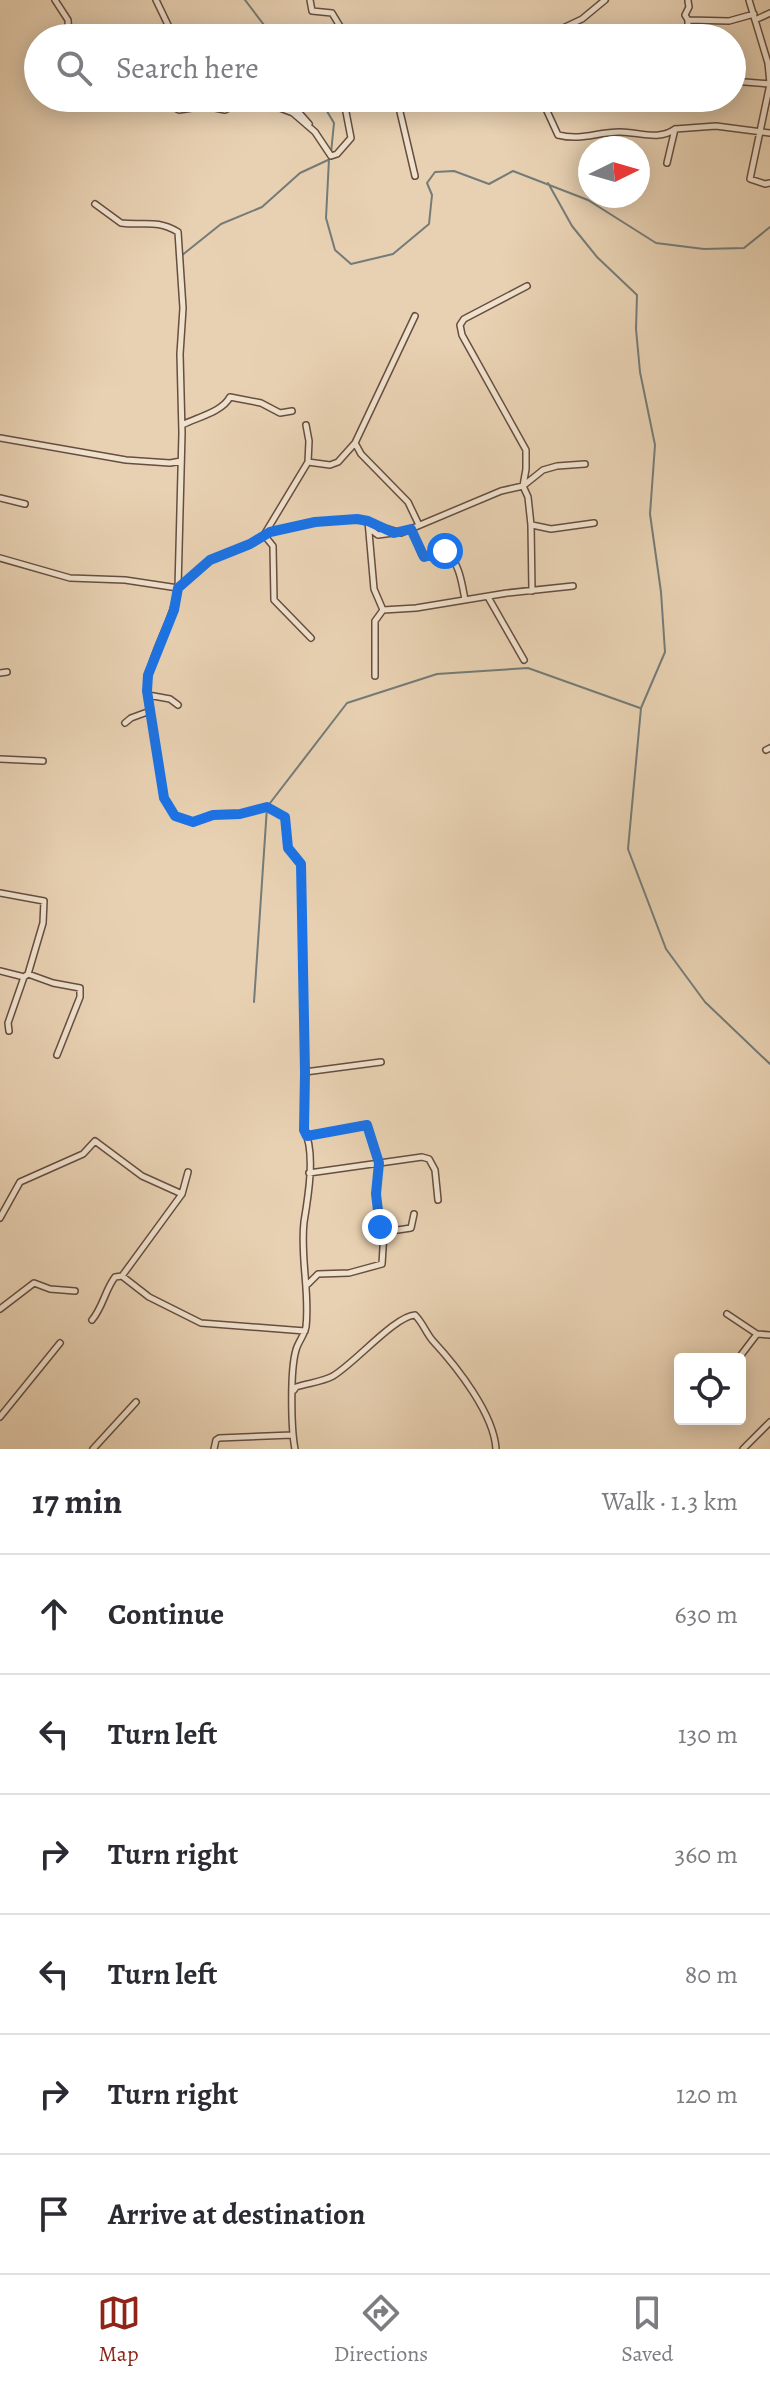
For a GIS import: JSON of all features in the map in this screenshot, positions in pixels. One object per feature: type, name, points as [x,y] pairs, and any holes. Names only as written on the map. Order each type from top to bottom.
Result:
[{"type":"street","points":[[55,0],[68,24]]},
{"type":"street","points":[[156,0],[168,24]]},
{"type":"street","points":[[310,0],[312,11],[332,13],[339,24]]},
{"type":"street","points":[[573,24],[592,6],[605,0]]},
{"type":"street","points":[[749,0],[767,51],[770,84],[750,179],[770,183]]},
{"type":"street","points":[[688,1],[685,15],[688,24]]},
{"type":"street","points":[[688,20],[729,21],[770,13]]},
{"type":"street","points":[[746,82],[770,84]]},
{"type":"street","points":[[291,112],[310,127]]},
{"type":"street","points":[[299,112],[331,156],[337,154],[351,138],[346,112]]},
{"type":"street","points":[[402,112],[415,176]]},
{"type":"street","points":[[547,112],[558,135],[574,138],[616,132],[661,136],[675,129],[716,126],[770,133]]},
{"type":"street","points":[[667,163],[675,129]]},
{"type":"street","points":[[95,204],[121,223],[133,225],[150,222],[178,232],[183,308],[178,588],[174,610],[148,675],[148,695],[164,798],[175,816],[193,822],[213,815],[240,814],[267,807],[285,817],[288,848],[301,864],[304,1130],[309,1173],[304,1224],[307,1284],[305,1331],[295,1351],[292,1435],[295,1449]]},
{"type":"street","points":[[527,286],[464,319],[460,325],[462,335],[526,450],[523,486],[528,497],[531,525],[532,591]]},
{"type":"street","points":[[308,462],[330,465],[338,462],[355,443],[415,316]]},
{"type":"street","points":[[182,425],[205,412],[220,410],[230,397],[261,403],[280,413],[292,411]]},
{"type":"street","points":[[264,535],[308,462],[306,425]]},
{"type":"street","points":[[0,438],[126,460],[181,461]]},
{"type":"street","points":[[355,443],[361,454],[408,502],[419,525]]},
{"type":"street","points":[[0,558],[70,578],[125,580],[178,588],[210,560],[238,550],[273,531],[315,522],[353,519],[394,533],[411,529],[501,491],[523,486],[543,470],[585,464]]},
{"type":"street","points":[[0,498],[25,504]]},
{"type":"street","points":[[531,525],[551,529],[594,523]]},
{"type":"street","points":[[368,524],[374,589],[383,610]]},
{"type":"street","points":[[411,529],[424,557],[445,551],[452,557],[460,575],[465,600]]},
{"type":"street","points":[[264,535],[273,546],[273,598],[311,638]]},
{"type":"street","points":[[383,610],[573,586]]},
{"type":"street","points":[[488,597],[524,660]]},
{"type":"street","points":[[375,676],[375,621],[383,610]]},
{"type":"street","points":[[148,695],[170,699],[178,705]]},
{"type":"street","points":[[125,723],[150,710]]},
{"type":"street","points":[[0,759],[43,761]]},
{"type":"street","points":[[0,893],[44,901],[43,923],[8,1023],[9,1031]]},
{"type":"street","points":[[0,971],[80,988],[80,997],[57,1055]]},
{"type":"street","points":[[305,1072],[381,1062]]},
{"type":"street","points":[[307,1136],[367,1125],[379,1163],[376,1194],[383,1244]]},
{"type":"street","points":[[0,1218],[20,1182],[83,1154],[95,1141],[142,1176],[182,1194]]},
{"type":"street","points":[[309,1173],[422,1157],[429,1159],[435,1170],[438,1200]]},
{"type":"street","points":[[92,1320],[115,1277],[122,1276],[182,1194],[188,1172]]},
{"type":"street","points":[[307,1284],[318,1274],[349,1273],[382,1264],[384,1232],[411,1228],[414,1214]]},
{"type":"street","points":[[122,1276],[149,1297],[201,1323],[305,1331]]},
{"type":"street","points":[[0,1309],[34,1283],[50,1289],[75,1291]]},
{"type":"street","points":[[727,1314],[757,1334],[770,1335]]},
{"type":"street","points":[[294,1391],[296,1387],[333,1375],[407,1316],[415,1315],[469,1385],[493,1428],[496,1449]]},
{"type":"street","points":[[743,1353],[757,1334]]},
{"type":"street","points":[[0,1417],[60,1343]]},
{"type":"street","points":[[93,1449],[136,1402]]},
{"type":"street","points":[[743,1449],[770,1422]]},
{"type":"street","points":[[214,1449],[219,1438],[292,1435]]},
{"type":"waterway","points":[[245,0],[263,24]]},
{"type":"waterway","points":[[327,112],[334,123],[331,153]]},
{"type":"waterway","points":[[329,159],[326,218],[335,250],[351,264],[393,254],[429,224],[432,195],[427,183],[435,172],[454,171],[489,184],[513,171],[588,200],[656,243],[704,249],[744,248],[770,227]]},
{"type":"waterway","points":[[181,256],[221,224],[262,207],[300,173],[328,160]]},
{"type":"waterway","points":[[548,183],[572,226],[597,257],[637,295],[640,372],[655,445],[650,514],[661,592],[665,652],[641,708],[628,849],[666,949],[705,1002],[770,1064]]},
{"type":"waterway","points":[[254,1002],[267,807],[347,703],[437,674],[528,668],[640,708]]},
{"type":"route","points":[[380,1227],[376,1194],[379,1163],[367,1125],[307,1136],[304,1130],[301,864],[288,848],[285,817],[267,807],[240,814],[213,815],[193,822],[175,816],[164,798],[147,691],[148,675],[174,610],[178,588],[205,563],[270,532],[315,522],[357,519],[394,533],[411,529],[424,557],[445,551]]}]
